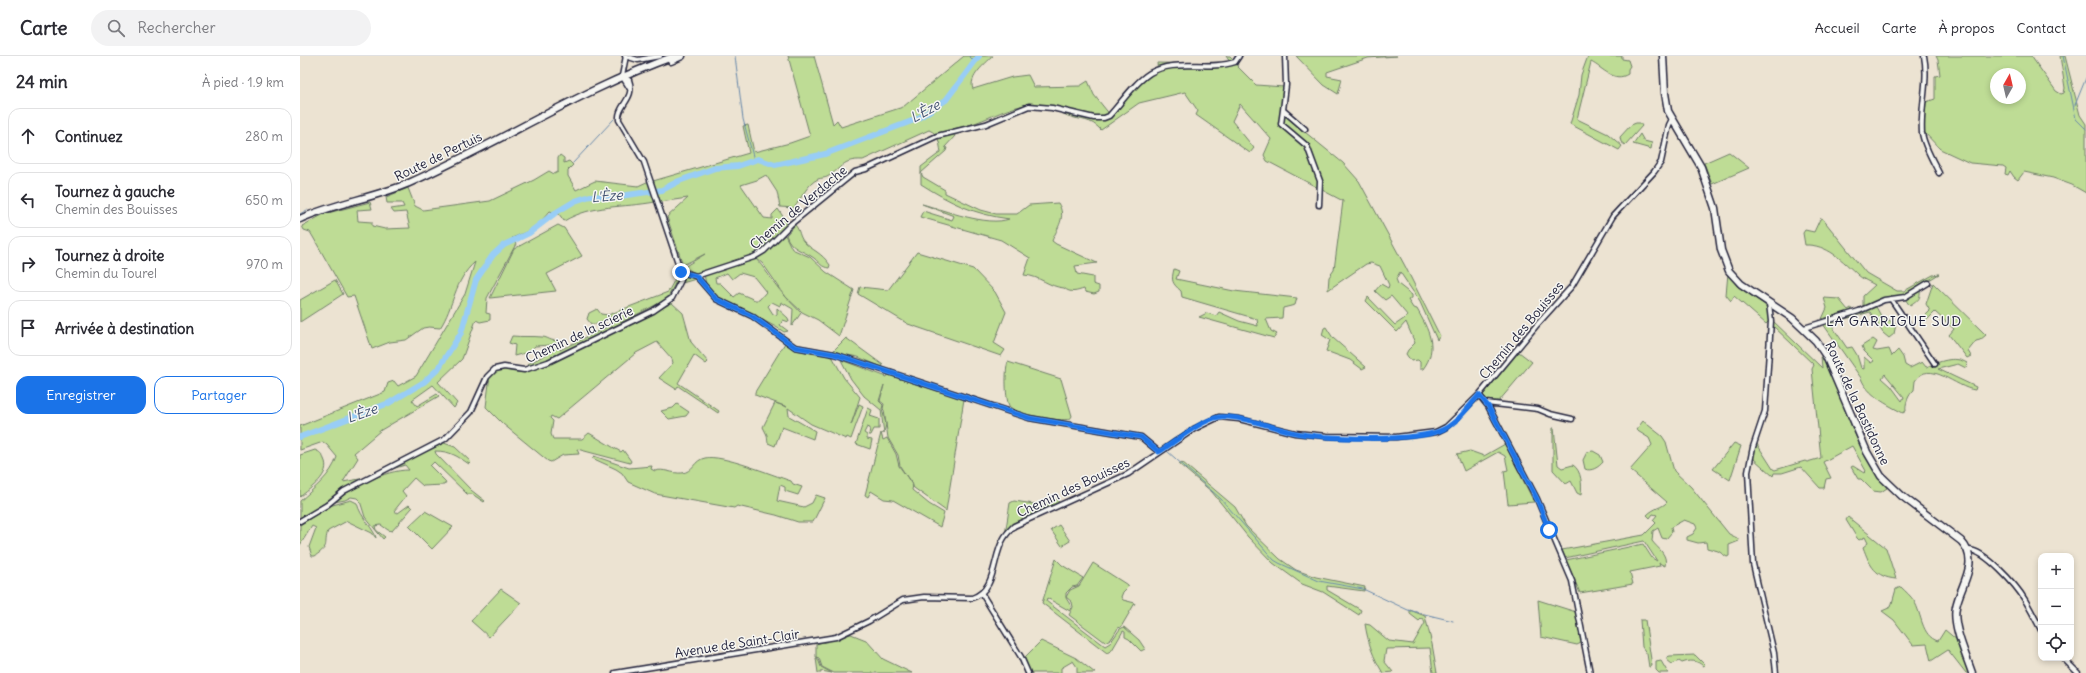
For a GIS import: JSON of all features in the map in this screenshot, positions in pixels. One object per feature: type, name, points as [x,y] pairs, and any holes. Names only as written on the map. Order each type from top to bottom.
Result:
[{"type":"street","points":[[660,56],[638,60],[625,56],[625,79],[630,89],[629,98],[619,114],[619,120],[641,157],[681,272],[696,276],[716,299],[752,316],[795,347],[834,354],[1029,418],[1141,437],[1159,452]]},
{"type":"street","name":"Route de Pertuis","points":[[300,219],[331,207],[383,193],[409,183],[572,102],[675,56]]},
{"type":"street","name":"Route de Pertuis","points":[[625,79],[682,56]]},
{"type":"street","name":"Chemin de Verdache","points":[[696,276],[754,257],[772,244],[791,224],[855,172],[866,170],[937,136],[986,124],[1029,106],[1052,108],[1094,118],[1104,118],[1109,116],[1137,85],[1151,73],[1172,66],[1220,66],[1235,62],[1239,56]]},
{"type":"street","points":[[1285,56],[1286,85],[1281,124],[1306,146],[1320,181],[1320,205]]},
{"type":"street","name":"Route de la Bastidonne","points":[[1663,56],[1666,100],[1672,119],[1701,167],[1715,208],[1721,250],[1727,267],[1741,284],[1804,328],[1816,341],[1826,356],[1857,432],[1874,466],[1881,476],[1902,496],[1961,541],[1968,550]]},
{"type":"street","points":[[1924,56],[1926,82],[1922,100],[1922,135],[1939,173]]},
{"type":"street","points":[[1283,110],[1305,129]]},
{"type":"street","name":"Chemin des Bouisses","points":[[982,594],[988,584],[1004,537],[1014,526],[1128,474],[1194,429],[1219,417],[1308,435],[1375,438],[1411,436],[1436,432],[1446,428],[1479,395],[1536,326],[1572,286],[1613,216],[1654,172],[1661,162],[1669,125],[1672,119]]},
{"type":"street","name":"Chemin de la scierie","points":[[300,522],[322,508],[344,491],[445,439],[467,417],[487,377],[495,369],[504,367],[524,370],[548,362],[653,311],[672,298],[679,284],[681,272]]},
{"type":"street","points":[[1804,328],[1859,311],[1891,299],[1905,297],[1928,283]]},
{"type":"street","points":[[1891,299],[1935,364]]},
{"type":"street","points":[[1769,303],[1771,321],[1765,411],[1753,447],[1748,472],[1753,564],[1774,652],[1776,673]]},
{"type":"street","points":[[1479,395],[1486,403],[1537,499],[1572,581],[1590,673]]},
{"type":"street","points":[[1486,403],[1538,409],[1550,414],[1572,419]]},
{"type":"street","points":[[1972,673],[1957,624],[1955,612],[1969,568],[1968,550],[1978,552],[2004,574],[2025,599],[2038,625]]},
{"type":"street","points":[[982,594],[1021,657],[1028,673]]},
{"type":"street","name":"Avenue de Saint-Clair","points":[[615,673],[836,636],[859,626],[903,600],[924,597],[972,598],[982,594]]},
{"type":"street","points":[[2066,661],[2078,673]]},
{"type":"green space","points":[[788,56],[814,56],[833,124],[837,120],[841,127],[903,107],[964,56],[993,56],[975,75],[972,84],[973,89],[1012,77],[1028,75],[1034,87],[1080,86],[1088,81],[1094,95],[1111,116],[1142,81],[1158,71],[1157,63],[1225,64],[1230,62],[1226,56],[1230,56],[1238,64],[1237,66],[1256,85],[1284,87],[1282,105],[1284,115],[1343,163],[1359,181],[1405,266],[1440,336],[1437,340],[1420,302],[1400,272],[1396,279],[1398,284],[1412,295],[1412,298],[1408,300],[1413,308],[1417,309],[1425,324],[1430,339],[1430,354],[1423,369],[1420,369],[1420,362],[1418,360],[1411,361],[1406,354],[1415,343],[1406,322],[1397,332],[1366,301],[1368,297],[1395,325],[1408,316],[1391,296],[1385,300],[1375,291],[1381,284],[1388,288],[1389,285],[1380,266],[1371,263],[1366,264],[1328,290],[1329,277],[1334,270],[1343,201],[1267,161],[1264,155],[1271,139],[1240,104],[1232,121],[1254,148],[1250,153],[1196,115],[1198,111],[1185,92],[1139,103],[1101,130],[1093,123],[1068,116],[1050,106],[1037,104],[1012,108],[976,122],[952,129],[955,136],[945,147],[947,148],[946,151],[921,173],[921,167],[941,152],[937,136],[929,130],[863,160],[850,161],[827,177],[814,181],[807,188],[794,208],[780,207],[777,192],[766,175],[757,180],[741,185],[764,218],[772,219],[772,215],[778,209],[788,224],[772,242],[762,250],[752,255],[781,292],[801,313],[792,326],[793,309],[781,302],[780,306],[772,302],[768,306],[773,314],[777,315],[777,308],[788,318],[789,322],[783,320],[780,325],[788,331],[784,332],[721,299],[707,286],[704,274],[697,274],[684,267],[705,254],[683,265],[667,217],[688,198],[660,202],[653,181],[749,153],[743,126],[748,125],[754,152],[790,143],[810,136]],"holes":[[[727,273],[732,279],[740,273],[754,277],[766,292],[759,300],[755,300],[739,293],[734,297],[720,283],[716,283],[715,278]]]},
{"type":"green space","points":[[1296,56],[1397,56],[1368,58],[1327,72],[1327,76],[1342,79],[1338,94],[1324,85]]},
{"type":"green space","points":[[1588,56],[1622,56],[1622,59],[1628,60],[1630,66],[1628,69],[1628,74],[1618,77],[1609,74],[1591,62],[1577,119],[1608,134],[1622,146],[1619,150],[1570,124],[1579,95],[1581,75]]},
{"type":"green space","points":[[1936,56],[2031,56],[2056,91],[2061,94],[2064,93],[2065,88],[2060,56],[2065,56],[2080,115],[2086,124],[2086,193],[2072,185],[2053,178],[2024,172],[2018,180],[2010,171],[2008,175],[2005,174],[2006,168],[2003,166],[1970,163],[1940,149],[1924,132],[1924,109],[1926,102],[1935,99],[1935,76],[1940,75]]},
{"type":"green space","points":[[1640,123],[1642,126],[1625,145],[1621,142],[1620,137],[1631,125]]},
{"type":"green space","points":[[1640,134],[1644,141],[1652,143],[1651,149],[1633,144]]},
{"type":"green space","points":[[1729,152],[1749,168],[1712,184],[1704,163]]},
{"type":"green space","points":[[560,155],[564,158],[564,163],[569,161],[573,165],[568,170],[568,176],[576,190],[595,181],[638,186],[649,181],[655,202],[597,209],[564,221],[559,214],[550,211],[535,228],[512,238],[516,244],[487,298],[486,313],[490,314],[490,320],[480,322],[476,320],[462,359],[438,382],[457,403],[454,408],[433,385],[412,400],[417,406],[437,394],[439,396],[381,430],[354,453],[358,458],[343,482],[365,478],[365,480],[347,488],[300,519],[300,501],[326,476],[331,470],[337,457],[323,442],[300,450],[300,426],[385,392],[388,383],[394,381],[398,386],[416,376],[465,294],[475,262],[468,269],[458,285],[445,320],[440,328],[423,328],[406,340],[390,342],[372,349],[354,296],[347,297],[310,232],[304,230],[302,226],[324,214],[370,202],[372,209],[357,210],[358,221],[372,222],[372,226],[385,229],[410,228],[406,212],[394,213],[391,209],[404,207],[402,203],[387,203],[386,197],[408,188],[415,206],[423,210],[490,201],[534,180],[549,171],[554,174],[558,172],[558,158]]},
{"type":"green space","points":[[921,173],[923,177],[945,190],[945,193],[981,210],[996,214],[1017,214],[1029,205],[1058,203],[1062,213],[1052,241],[1097,263],[1075,266],[1077,274],[1093,277],[1093,284],[1099,286],[1099,292],[1094,294],[1085,292],[1084,289],[1074,292],[1069,291],[1035,277],[1024,275],[1030,258],[1001,240],[920,217],[923,211],[952,220],[954,216],[922,204],[966,217],[990,221],[1009,219],[973,211],[942,197],[921,184]]},
{"type":"green space","points":[[1822,218],[1866,273],[1897,291],[1904,291],[1933,275],[1939,274],[1921,285],[1919,298],[1910,306],[1903,296],[1874,303],[1881,316],[1896,324],[1894,334],[1889,338],[1883,333],[1870,312],[1834,322],[1834,329],[1847,348],[1852,347],[1857,355],[1861,368],[1864,369],[1864,357],[1871,363],[1874,361],[1864,351],[1862,346],[1873,339],[1877,342],[1873,350],[1877,351],[1889,349],[1892,356],[1898,350],[1903,357],[1905,365],[1910,368],[1922,362],[1926,367],[1941,361],[1952,359],[1967,363],[1966,368],[1958,364],[1938,369],[1976,387],[1975,390],[1943,376],[1928,372],[1921,375],[1915,381],[1914,390],[1909,397],[1906,411],[1903,413],[1891,407],[1868,390],[1823,324],[1822,319],[1827,308],[1824,298],[1839,299],[1848,310],[1851,308],[1853,316],[1863,312],[1863,296],[1875,285],[1864,279],[1827,250],[1813,245],[1805,245],[1803,233],[1805,230],[1814,232],[1820,219]],"holes":[[[1885,374],[1904,397],[1902,401],[1891,386],[1882,378]]]},
{"type":"green space","points":[[558,225],[564,228],[582,256],[547,274],[556,291],[490,298],[514,249]]},
{"type":"green space","points":[[795,225],[802,240],[823,257],[830,265],[829,268],[822,266],[810,255],[791,244],[786,235]]},
{"type":"green space","points":[[785,235],[792,249],[810,257],[826,272],[854,290],[839,336],[818,320],[802,312],[786,297],[763,264],[756,258]]},
{"type":"green space","points":[[917,252],[973,269],[995,292],[1006,312],[994,343],[1005,350],[1001,356],[908,324],[858,294],[860,287],[888,290]]},
{"type":"green space","points":[[1174,269],[1179,271],[1176,279],[1234,291],[1297,298],[1295,305],[1283,308],[1282,318],[1266,319],[1271,331],[1277,334],[1274,338],[1199,317],[1207,313],[1216,316],[1219,312],[1239,321],[1258,326],[1257,319],[1182,297],[1181,291],[1173,282]]},
{"type":"green space","points":[[1728,273],[1737,286],[1765,305],[1769,312],[1769,321],[1766,324],[1734,296],[1731,301],[1726,295]]},
{"type":"green space","points":[[686,275],[696,279],[682,283],[683,277]]},
{"type":"green space","points":[[676,277],[678,278],[667,299],[547,361],[529,367],[528,364],[547,354],[551,345],[535,346],[529,352],[514,356],[515,345],[509,343],[512,336],[542,337],[557,340],[560,350],[614,323],[611,317],[597,324],[591,324],[587,319],[589,313],[597,309],[601,314],[608,315],[668,292]]},
{"type":"green space","points":[[335,280],[343,294],[300,322],[300,300]]},
{"type":"green space","points":[[1933,283],[1986,335],[1980,340],[1976,341],[1968,351],[1971,356],[1967,358],[1949,335],[1954,329],[1935,312],[1926,321],[1924,317],[1930,311],[1926,304]]},
{"type":"green space","points":[[672,303],[683,313],[691,342],[708,362],[706,364],[694,355],[678,383],[719,411],[718,413],[678,386],[676,389],[659,378],[673,363],[672,359],[657,342],[636,353],[557,419],[551,416],[550,418],[553,421],[551,434],[553,439],[582,439],[589,433],[621,452],[623,450],[631,461],[630,463],[577,449],[579,454],[563,455],[551,462],[548,461],[503,424],[486,407],[490,375],[494,372],[504,369],[513,372],[523,372],[538,368]]},
{"type":"green space","points":[[1772,320],[1822,368],[1821,356],[1866,457],[1887,488],[1881,492],[1873,491],[1861,479],[1858,479],[1851,467],[1853,466],[1864,473],[1866,471],[1852,446],[1823,462],[1831,478],[1826,479],[1824,488],[1820,488],[1801,467],[1782,473],[1774,473],[1773,476],[1754,459],[1753,456],[1757,444],[1775,470],[1821,458],[1812,369],[1814,365],[1772,325]]},
{"type":"green space","points":[[1326,327],[1333,338],[1366,367],[1362,369],[1350,360],[1326,351],[1330,340],[1322,335],[1324,328]]},
{"type":"green space","points":[[846,338],[883,365],[882,367],[858,357],[832,352]]},
{"type":"green space","points":[[785,343],[806,352],[832,356],[844,378],[860,397],[851,425],[859,404],[863,406],[851,439],[847,437],[846,439],[811,424],[788,408],[789,416],[815,431],[813,439],[782,427],[775,446],[768,443],[767,435],[763,427],[775,403],[787,407],[755,395],[755,392]]},
{"type":"green space","points":[[1519,352],[1532,362],[1499,401],[1489,401],[1483,395]]},
{"type":"green space","points":[[841,360],[887,377],[888,375],[964,399],[946,511],[914,488],[900,466],[898,455],[888,438],[886,424],[884,434],[881,410],[864,396],[851,379]],"holes":[[[884,385],[880,401],[884,404],[883,409],[886,424],[882,409],[883,405],[879,401]]]},
{"type":"green space","points":[[1008,362],[1061,379],[1072,416],[1070,419],[1058,420],[1039,417],[1021,413],[1010,407],[1007,399],[1006,385],[1006,371]]},
{"type":"green space","points":[[677,404],[689,412],[686,416],[669,419],[661,411],[673,408]]},
{"type":"green space","points":[[868,408],[872,410],[870,416],[879,419],[879,429],[874,429],[871,435],[869,435],[870,428],[867,427],[864,433],[867,435],[867,439],[872,440],[870,449],[856,444]]},
{"type":"green space","points":[[1643,421],[1662,436],[1666,442],[1674,471],[1691,487],[1729,534],[1737,538],[1739,541],[1729,545],[1729,556],[1727,557],[1718,551],[1707,548],[1706,542],[1698,543],[1687,540],[1687,537],[1693,534],[1697,528],[1695,524],[1684,520],[1671,527],[1672,532],[1666,539],[1662,538],[1658,528],[1653,531],[1652,541],[1664,555],[1666,562],[1665,566],[1659,563],[1660,566],[1630,572],[1633,584],[1580,593],[1566,560],[1643,544],[1652,558],[1657,561],[1644,541],[1565,558],[1562,550],[1644,535],[1656,523],[1653,520],[1657,515],[1653,514],[1650,518],[1647,515],[1667,502],[1630,470],[1652,445],[1649,438],[1636,430]]},
{"type":"green space","points":[[1553,428],[1558,465],[1562,468],[1573,465],[1576,468],[1581,478],[1581,495],[1577,493],[1571,481],[1566,484],[1553,470]]},
{"type":"green space","points":[[881,433],[883,440],[887,438],[896,454],[899,466],[913,485],[912,490],[929,504],[944,513],[940,527],[893,500],[884,499],[871,491],[868,497],[865,495]]},
{"type":"green space","points":[[444,443],[455,447],[471,462],[469,464],[457,456],[445,452],[435,451],[436,454],[471,490],[485,501],[484,502],[472,494],[467,494],[434,462],[430,466],[446,482],[444,485],[423,486],[414,478],[402,491],[406,496],[394,511],[398,513],[409,505],[412,508],[392,531],[381,525],[375,526],[376,530],[385,537],[383,539],[365,517],[360,501],[357,498],[351,497],[334,502],[370,480],[390,473],[409,470],[405,465],[386,471]]},
{"type":"green space","points":[[1734,443],[1741,446],[1730,480],[1713,469]]},
{"type":"green space","points":[[1505,444],[1534,502],[1508,504],[1504,471],[1508,470],[1505,456],[1498,452],[1464,471],[1457,454],[1470,451],[1484,456]]},
{"type":"green space","points":[[315,450],[321,453],[323,457],[326,465],[325,470],[319,481],[300,497],[300,455]]},
{"type":"green space","points":[[1593,451],[1600,455],[1603,462],[1595,468],[1587,470],[1585,469],[1583,460],[1587,452]]},
{"type":"green space","points":[[594,456],[629,468],[652,466],[651,469],[655,471],[661,470],[679,473],[689,471],[701,459],[723,459],[791,481],[793,484],[802,487],[798,495],[785,491],[785,487],[780,485],[777,501],[804,507],[812,503],[816,495],[825,498],[813,522],[798,522],[737,506],[734,508],[655,494],[628,482],[622,473],[592,458]]},
{"type":"green space","points":[[1182,462],[1235,507],[1246,526],[1280,559],[1296,570],[1316,577],[1365,587],[1364,591],[1327,586],[1327,590],[1361,610],[1359,615],[1323,592],[1302,584],[1273,563],[1248,537],[1212,492],[1179,464]]},
{"type":"green space","points":[[1056,499],[1059,502],[1014,523],[1005,535],[1010,503],[1014,501],[1041,505]]},
{"type":"green space","points":[[351,500],[357,503],[361,513],[376,538],[372,533],[347,521],[328,531],[325,547],[315,556],[312,556],[309,547],[316,528],[312,526],[300,545],[300,525],[329,506]]},
{"type":"green space","points":[[425,511],[453,527],[432,549],[409,526]]},
{"type":"green space","points":[[1848,517],[1886,548],[1896,579],[1883,576],[1874,569],[1868,560],[1863,547],[1868,543],[1865,537],[1859,540],[1857,538],[1846,520]]},
{"type":"green space","points":[[1059,525],[1070,541],[1062,546],[1051,530]]},
{"type":"green space","points":[[1056,559],[1062,565],[1083,578],[1077,586],[1072,587],[1066,593],[1066,598],[1071,606],[1070,611],[1047,598],[1046,601],[1105,646],[1110,643],[1120,629],[1124,627],[1139,640],[1145,649],[1141,651],[1125,637],[1125,632],[1123,631],[1112,650],[1107,653],[1042,603]]},
{"type":"green space","points":[[1093,563],[1129,586],[1123,592],[1121,597],[1123,600],[1135,603],[1121,627],[1118,628],[1112,638],[1105,642],[1069,615],[1073,607],[1072,602],[1066,597],[1070,590],[1079,586]]},
{"type":"green space","points":[[1901,587],[1914,601],[1925,630],[1932,638],[1938,641],[1945,630],[1959,640],[1970,673],[1966,673],[1948,650],[1931,661],[1927,644],[1913,645],[1894,620],[1882,611],[1891,607],[1896,589]]},
{"type":"green space","points":[[501,589],[521,603],[489,637],[471,621]]},
{"type":"green space","points":[[1538,600],[1576,612],[1581,643],[1577,645],[1541,637]]},
{"type":"green space","points":[[1410,610],[1425,616],[1437,673],[1433,673],[1430,648],[1386,649],[1384,661],[1393,672],[1383,673],[1371,650],[1365,624],[1370,625],[1389,641],[1413,644],[1425,623],[1422,618],[1419,621],[1410,614]]},
{"type":"green space","points":[[1640,620],[1645,620],[1652,666],[1649,667],[1647,654],[1642,647]]},
{"type":"green space","points":[[851,634],[866,640],[883,659],[912,673],[834,673],[822,667],[819,658],[816,657],[816,644]]},
{"type":"green space","points":[[1041,641],[1076,658],[1095,673],[1077,673],[1077,667],[1073,661],[1061,668],[1061,673],[1029,673],[1024,658]]},
{"type":"green space","points":[[1695,655],[1705,665],[1703,666],[1693,661],[1682,663],[1679,661],[1672,664],[1667,660],[1667,657],[1670,656]]},
{"type":"green space","points":[[816,658],[818,659],[821,667],[832,673],[821,671],[821,673],[818,673]]},
{"type":"green space","points":[[1661,661],[1668,673],[1659,673],[1656,670],[1656,662]]},
{"type":"waterway","points":[[735,56],[743,119],[754,160]]},
{"type":"waterway","points":[[969,56],[974,61]]},
{"type":"waterway","name":"L'Èze","points":[[300,437],[389,403],[424,382],[438,369],[461,333],[476,280],[493,255],[504,245],[529,233],[555,213],[575,201],[590,196],[613,197],[662,190],[679,181],[715,168],[738,166],[758,159],[775,165],[825,154],[917,119],[946,100],[979,56]]},
{"type":"waterway","points":[[2063,56],[2076,119],[2086,129]]},
{"type":"waterway","points":[[2075,105],[2086,78]]},
{"type":"waterway","points":[[573,163],[614,119]]},
{"type":"waterway","points":[[300,214],[307,210]]},
{"type":"waterway","points":[[1167,451],[1221,499],[1274,560],[1279,563],[1319,581],[1363,589],[1408,610],[1453,621]]},
{"type":"district","name":"LA GARRIGUE SUD","points":[[1894,321]]},
{"type":"route","points":[[681,272],[693,274],[700,279],[709,293],[716,299],[752,316],[795,347],[815,352],[834,354],[1029,418],[1135,435],[1147,440],[1159,452],[1209,420],[1219,417],[1227,417],[1308,435],[1375,438],[1436,432],[1446,428],[1453,422],[1479,395],[1488,406],[1537,499],[1549,530]]}]
